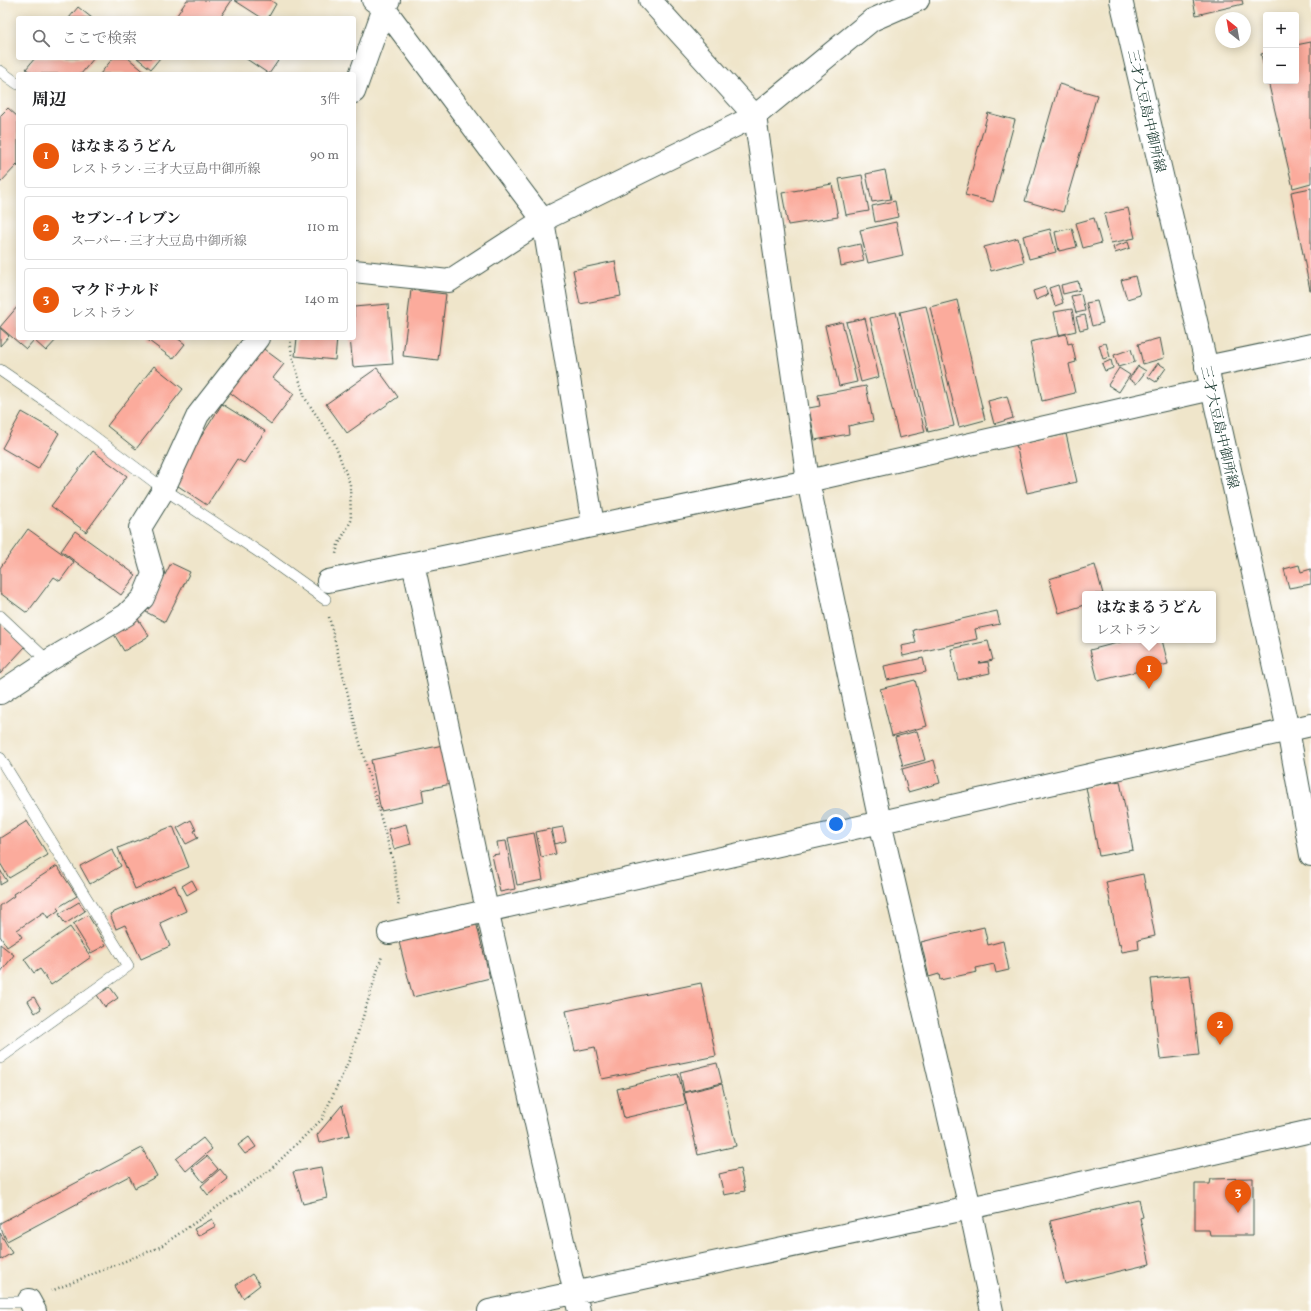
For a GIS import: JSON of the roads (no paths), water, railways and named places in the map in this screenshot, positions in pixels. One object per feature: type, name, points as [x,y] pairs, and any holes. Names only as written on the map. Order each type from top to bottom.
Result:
[{"type":"street","points":[[650,0],[755,116],[808,481],[880,822],[970,1208],[992,1311]]},
{"type":"street","points":[[356,271],[449,281],[543,220],[755,116],[872,20],[918,0]]},
{"type":"street","name":"三才大豆島中御所線","points":[[1121,0],[1212,389],[1288,730],[1311,855]]},
{"type":"street","points":[[356,86],[382,3]]},
{"type":"street","points":[[382,3],[543,220],[593,525]]},
{"type":"street","points":[[0,693],[48,661],[126,615],[143,598],[153,574],[140,528],[164,489],[198,415],[256,340]]},
{"type":"street","points":[[1206,367],[1311,345]]},
{"type":"street","points":[[326,590],[413,563],[808,481],[1212,389]]},
{"type":"street","points":[[413,563],[487,910],[578,1302]]},
{"type":"street","points":[[389,932],[1311,724]]},
{"type":"street","points":[[489,1311],[578,1302],[970,1208],[1311,1131]]},
{"type":"lane","points":[[0,71],[16,83]]},
{"type":"lane","points":[[0,370],[57,409],[164,489],[262,554],[326,590]]},
{"type":"lane","points":[[0,616],[48,661]]},
{"type":"lane","points":[[0,758],[128,966],[0,1058]]},
{"type":"lane","points":[[0,1302],[30,1304]]},
{"type":"place","name":"はなまるうどん","points":[[1149,689]]},
{"type":"place","name":"セブン-イレブン","points":[[1220,1045]]},
{"type":"place","name":"マクドナルド","points":[[1238,1213]]}]
